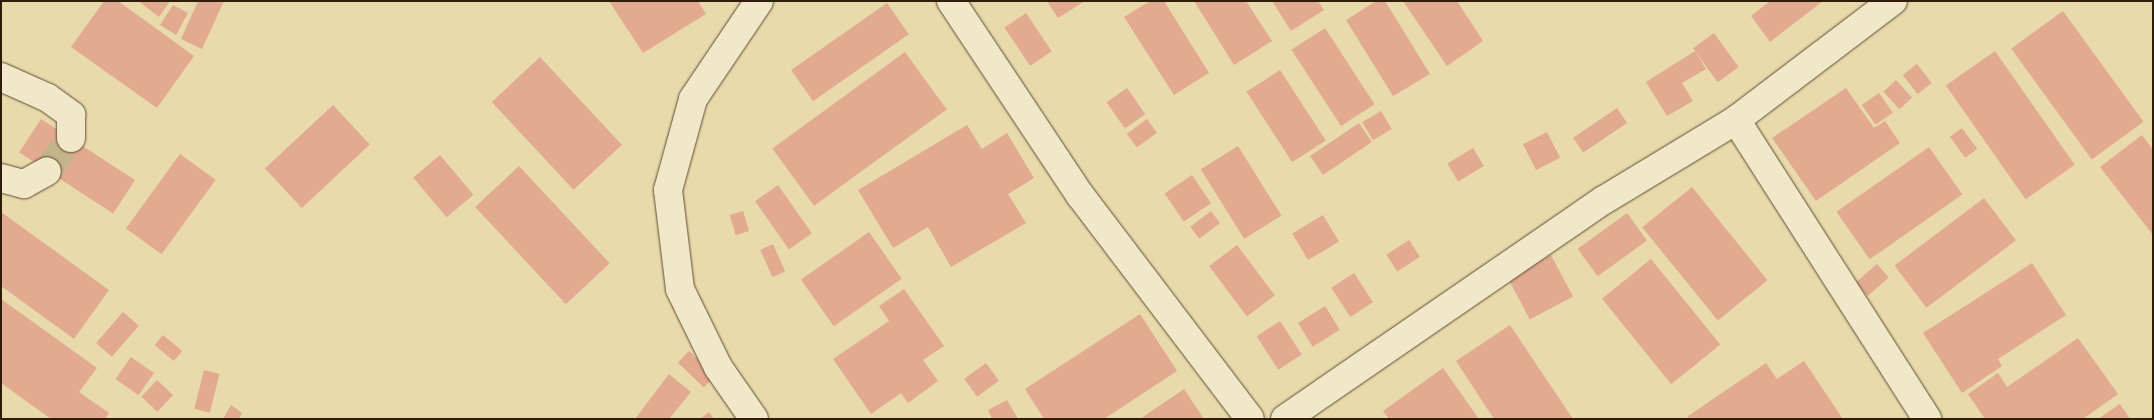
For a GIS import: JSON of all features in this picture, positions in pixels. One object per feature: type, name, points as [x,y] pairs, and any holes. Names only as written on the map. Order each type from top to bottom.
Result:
[{"type":"street","points":[[754,419],[718,367],[680,289],[668,190],[693,99],[759,1]]},
{"type":"street","points":[[951,1],[1080,195],[1250,419]]},
{"type":"street","points":[[1285,419],[1604,200],[1736,120],[1891,2]]},
{"type":"street","points":[[1,77],[48,98],[71,115],[71,138]]},
{"type":"street","points":[[1736,120],[1927,419]]},
{"type":"street","points":[[1,178],[24,184],[47,171]]},
{"type":"building","points":[[104,1],[118,1],[194,56],[157,108],[71,47]]},
{"type":"building","points":[[138,1],[170,1],[159,17]]},
{"type":"building","points":[[198,1],[224,1],[202,49],[181,39]]},
{"type":"building","points":[[609,1],[698,1],[706,14],[643,53]]},
{"type":"building","points":[[1047,1],[1085,1],[1058,18]]},
{"type":"building","points":[[1150,1],[1164,1],[1209,73],[1174,95],[1124,17]]},
{"type":"building","points":[[1194,1],[1246,1],[1272,41],[1234,65]]},
{"type":"building","points":[[1272,1],[1318,1],[1324,10],[1291,31]]},
{"type":"building","points":[[1376,1],[1385,1],[1430,74],[1393,96],[1346,20]]},
{"type":"building","points":[[1403,1],[1457,1],[1483,41],[1447,66]]},
{"type":"building","points":[[1770,1],[1823,1],[1770,42],[1751,16]]},
{"type":"building","points":[[887,3],[909,34],[813,101],[791,70]]},
{"type":"building","points":[[173,5],[188,13],[176,35],[160,25]]},
{"type":"building","points":[[2063,11],[2144,122],[2092,159],[2011,49]]},
{"type":"building","points":[[1026,13],[1052,51],[1030,66],[1004,28]]},
{"type":"building","points":[[1325,28],[1375,104],[1341,126],[1291,50]]},
{"type":"building","points":[[1714,33],[1739,67],[1718,82],[1693,48]]},
{"type":"building","points":[[1695,51],[1706,69],[1682,83],[1693,101],[1667,116],[1646,82]]},
{"type":"building","points":[[1995,51],[2075,165],[2026,199],[1946,85]]},
{"type":"building","points":[[905,52],[947,109],[814,206],[772,148]]},
{"type":"building","points":[[540,57],[622,145],[574,190],[492,102]]},
{"type":"building","points":[[1917,64],[1932,83],[1918,94],[1903,75]]},
{"type":"building","points":[[1280,70],[1326,140],[1292,162],[1246,92]]},
{"type":"building","points":[[1896,80],[1912,98],[1899,109],[1883,91]]},
{"type":"building","points":[[1127,88],[1145,114],[1125,129],[1107,102]]},
{"type":"building","points":[[1846,88],[1874,128],[1885,121],[1900,143],[1816,201],[1772,138]]},
{"type":"building","points":[[1879,93],[1893,113],[1876,125],[1862,105]]},
{"type":"building","points":[[333,105],[370,144],[302,208],[265,168]]},
{"type":"building","points":[[1617,108],[1627,123],[1583,153],[1573,138]]},
{"type":"building","points":[[1381,111],[1392,129],[1373,140],[1362,122]]},
{"type":"building","points":[[41,119],[135,180],[113,214],[19,153]]},
{"type":"building","points":[[1147,119],[1157,133],[1137,147],[1127,134]]},
{"type":"building","points":[[1359,123],[1372,142],[1323,175],[1310,156]]},
{"type":"building","points":[[967,125],[982,149],[1007,133],[1034,178],[1008,194],[1026,223],[951,267],[928,227],[893,248],[858,190]]},
{"type":"building","points":[[1962,128],[1977,149],[1965,158],[1950,137]]},
{"type":"building","points":[[1547,132],[1560,158],[1536,170],[1523,144]]},
{"type":"building","points":[[2142,135],[2153,150],[2153,235],[2100,167]]},
{"type":"building","points":[[1238,146],[1281,216],[1244,239],[1201,169]]},
{"type":"building","points":[[1929,147],[1962,195],[1870,259],[1836,212]]},
{"type":"building","points":[[1473,148],[1484,166],[1458,181],[1447,163]]},
{"type":"building","points":[[180,154],[216,180],[162,254],[126,228]]},
{"type":"building","points":[[440,155],[473,195],[447,217],[413,177]]},
{"type":"building","points":[[519,166],[610,263],[566,304],[475,207]]},
{"type":"building","points":[[1192,175],[1211,203],[1184,222],[1165,193]]},
{"type":"building","points":[[778,185],[812,233],[789,249],[755,201]]},
{"type":"building","points":[[1692,187],[1768,280],[1718,321],[1642,227]]},
{"type":"building","points":[[1984,198],[2016,240],[1926,308],[1895,265]]},
{"type":"building","points":[[743,211],[749,231],[736,235],[730,215]]},
{"type":"building","points":[[1211,211],[1220,223],[1199,239],[1190,227]]},
{"type":"building","points":[[1,212],[109,290],[74,339],[1,286]]},
{"type":"building","points":[[1627,213],[1647,241],[1598,276],[1578,249]]},
{"type":"building","points":[[1323,215],[1339,242],[1308,260],[1292,234]]},
{"type":"building","points":[[869,232],[902,279],[834,326],[801,280]]},
{"type":"building","points":[[1409,240],[1420,257],[1397,271],[1386,255]]},
{"type":"building","points":[[773,244],[785,271],[772,277],[760,250]]},
{"type":"building","points":[[1237,245],[1275,295],[1247,316],[1209,266]]},
{"type":"building","points":[[1551,255],[1573,296],[1530,320],[1508,278]]},
{"type":"building","points":[[1651,259],[1720,344],[1671,384],[1602,299]]},
{"type":"building","points":[[2032,263],[2066,315],[1998,359],[2002,366],[1962,393],[1923,333]]},
{"type":"building","points":[[1877,264],[1889,278],[1868,296],[1856,282]]},
{"type":"building","points":[[1354,273],[1373,302],[1350,317],[1331,288]]},
{"type":"building","points":[[904,289],[944,346],[923,360],[938,381],[908,403],[901,393],[871,414],[833,359],[889,321],[879,306]]},
{"type":"building","points":[[1,299],[97,368],[79,392],[109,413],[105,419],[51,419],[1,383]]},
{"type":"building","points":[[1325,306],[1340,330],[1313,347],[1298,323]]},
{"type":"building","points":[[123,312],[139,326],[112,357],[96,343]]},
{"type":"building","points":[[1140,314],[1177,371],[1104,419],[1044,419],[1025,389]]},
{"type":"building","points":[[1280,321],[1302,355],[1278,370],[1257,336]]},
{"type":"building","points":[[1510,325],[1573,419],[1494,419],[1456,361]]},
{"type":"building","points":[[163,335],[182,351],[174,361],[155,345]]},
{"type":"building","points":[[2078,338],[2118,394],[2083,419],[1985,419],[1968,394],[1998,373],[2007,387]]},
{"type":"building","points":[[689,351],[715,376],[704,388],[678,363]]},
{"type":"building","points":[[131,357],[154,373],[138,395],[116,379]]},
{"type":"building","points":[[1804,361],[1843,419],[1689,419],[1688,416],[1766,363],[1777,379]]},
{"type":"building","points":[[986,363],[999,381],[977,397],[964,379]]},
{"type":"building","points":[[1443,368],[1479,419],[1389,419],[1383,411]]},
{"type":"building","points":[[204,370],[220,374],[210,413],[194,409]]},
{"type":"building","points":[[669,374],[691,392],[669,419],[635,419]]},
{"type":"building","points":[[157,380],[173,395],[157,412],[141,397]]},
{"type":"building","points":[[1184,389],[1204,419],[1140,419]]},
{"type":"building","points":[[1007,400],[1018,419],[992,419],[988,410]]},
{"type":"building","points":[[2120,404],[2130,419],[2098,419]]},
{"type":"building","points":[[231,405],[242,413],[239,419],[223,419]]},
{"type":"building","points":[[709,412],[714,419],[700,419]]},
{"type":"tunnel","points":[[47,171],[71,138]]}]
